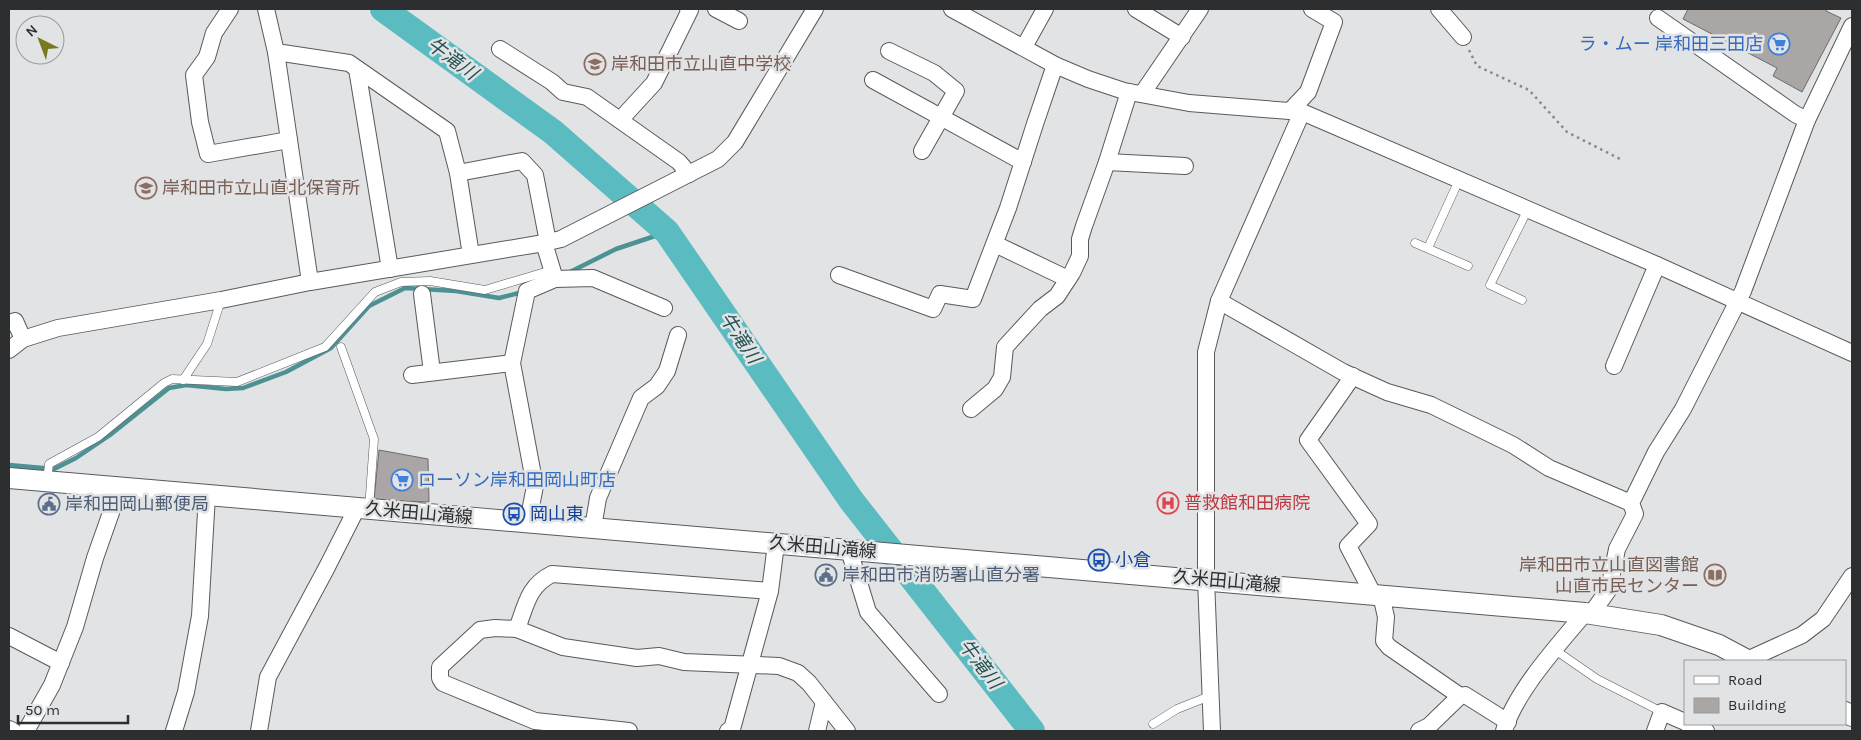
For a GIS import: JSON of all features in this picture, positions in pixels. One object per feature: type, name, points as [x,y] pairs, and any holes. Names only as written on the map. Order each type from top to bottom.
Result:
[{"type":"street","points":[[230,9],[214,33],[207,57],[194,76],[200,122],[208,154],[289,140]]},
{"type":"street","points":[[266,9],[276,52],[310,282]]},
{"type":"street","points":[[620,120],[654,83],[690,10],[688,9]]},
{"type":"street","points":[[716,9],[739,21]]},
{"type":"street","points":[[9,350],[23,339],[58,328],[561,239],[718,159],[736,142],[815,9]]},
{"type":"street","points":[[955,9],[1055,65],[1088,79],[1135,93],[1189,103],[1296,112],[1657,265],[1852,352]]},
{"type":"street","points":[[1024,46],[1045,9]]},
{"type":"street","points":[[1136,9],[1182,37]]},
{"type":"street","points":[[971,409],[995,389],[1002,377],[1005,347],[1040,309],[1056,296],[1068,279],[1080,256],[1080,239],[1084,226],[1135,93],[1182,37],[1200,9]]},
{"type":"street","points":[[1439,9],[1463,37]]},
{"type":"street","points":[[1212,731],[1206,579],[1206,352],[1218,301],[1296,112],[1308,92],[1334,22],[1319,11]]},
{"type":"street","points":[[1353,376],[1308,440],[1369,524],[1348,546],[1377,594],[1386,616],[1384,641],[1389,647],[1460,696],[1465,695],[1507,728],[1519,699],[1541,666],[1609,589],[1616,549],[1635,514],[1631,503],[1656,452],[1683,409],[1743,291],[1807,120],[1852,26]]},
{"type":"street","points":[[1663,27],[1732,78],[1807,120]]},
{"type":"street","points":[[500,49],[552,82],[563,92],[587,97],[678,162],[689,174]]},
{"type":"street","points":[[889,50],[934,73],[956,91],[922,151]]},
{"type":"street","points":[[276,52],[349,63],[447,132],[458,173],[471,255]]},
{"type":"street","points":[[839,275],[934,309],[940,294],[973,299],[1008,208],[1055,65]]},
{"type":"street","points":[[357,69],[390,269]]},
{"type":"street","points":[[873,80],[1023,162]]},
{"type":"street","points":[[458,173],[522,161],[535,175],[553,275]]},
{"type":"street","points":[[1107,162],[1185,166]]},
{"type":"street","points":[[995,244],[1068,279]]},
{"type":"street","points":[[1614,366],[1657,265]]},
{"type":"street","points":[[528,522],[535,486],[512,363],[527,290],[553,275],[593,278],[664,308]]},
{"type":"street","points":[[422,294],[432,372]]},
{"type":"street","points":[[1218,301],[1353,376],[1387,392],[1431,405],[1513,445],[1549,468],[1631,503]]},
{"type":"street","points":[[9,323],[15,321],[23,339]]},
{"type":"street","points":[[593,528],[598,498],[641,398],[657,386],[667,371],[678,335]]},
{"type":"street","points":[[412,375],[512,363]]},
{"type":"street","name":"久米田山滝線","points":[[9,478],[48,472],[120,487],[207,495],[1588,613],[1661,625],[1698,637],[1744,660]]},
{"type":"street","points":[[26,731],[52,685],[76,627],[95,558],[120,487]]},
{"type":"street","points":[[174,731],[186,692],[200,616],[207,495]]},
{"type":"street","points":[[259,731],[268,677],[326,569],[363,508]]},
{"type":"street","points":[[728,731],[732,728],[770,592],[776,544]]},
{"type":"street","points":[[852,550],[868,612],[938,694]]},
{"type":"street","points":[[517,629],[531,590],[541,580],[552,574],[770,592]]},
{"type":"street","points":[[1744,660],[1802,635],[1823,619],[1852,576]]},
{"type":"street","points":[[629,731],[561,728],[534,722],[443,683],[440,678],[440,667],[480,630],[495,628],[517,629],[563,647],[637,658],[659,656],[684,662],[778,666],[798,673],[810,683],[847,731]]},
{"type":"street","points":[[9,636],[61,663]]},
{"type":"street","points":[[1419,731],[1429,726],[1460,696]]},
{"type":"street","points":[[817,731],[824,702]]},
{"type":"street","points":[[1656,731],[1662,712],[1684,722]]},
{"type":"street","points":[[1691,725],[1706,731],[1718,725]]},
{"type":"street","points":[[9,729],[13,731]]},
{"type":"lane","points":[[1428,248],[1459,180]]},
{"type":"lane","points":[[1522,300],[1490,285],[1528,210]]},
{"type":"lane","points":[[1415,243],[1468,266]]},
{"type":"lane","points":[[48,472],[98,437],[164,383],[172,379],[238,382],[326,347],[375,292],[401,282],[430,281],[485,290],[553,275]]},
{"type":"lane","points":[[183,380],[207,344],[221,300]]},
{"type":"lane","points":[[341,347],[374,439],[363,508]]},
{"type":"lane","points":[[1555,650],[1597,679],[1662,712]]},
{"type":"lane","points":[[1153,724],[1177,710],[1210,696]]},
{"type":"path","points":[[1463,37],[1477,66],[1529,90],[1567,132],[1620,159]]},
{"type":"building","name":"ラ・ムー 岸和田三田店","points":[[1688,9],[1827,9],[1826,11],[1841,18],[1802,92],[1773,76],[1777,68],[1683,19]]},
{"type":"building","name":"ローソン岸和田岡山町店","points":[[379,450],[428,459],[429,502],[374,500]]},
{"type":"waterway","name":"牛滝川","points":[[383,9],[553,132],[667,232],[851,500],[1032,731]]},
{"type":"waterway","points":[[568,273],[616,249],[667,232]]},
{"type":"waterway","points":[[9,465],[54,469],[76,458],[110,435],[169,388],[186,385],[226,389],[243,388],[286,372],[331,348],[369,306],[405,288],[456,291],[499,298],[519,293]]},
{"type":"place","name":"ラ・ムー 岸和田三田店","points":[[1779,44]]},
{"type":"place","name":"岸和田市立山直中学校","points":[[595,64]]},
{"type":"place","name":"岸和田市立山直北保育所","points":[[146,188]]},
{"type":"place","name":"ローソン岸和田岡山町店","points":[[402,480]]},
{"type":"place","name":"普救館和田病院","points":[[1168,503]]},
{"type":"place","name":"岸和田岡山郵便局","points":[[49,504]]},
{"type":"place","name":"岡山東","points":[[514,514]]},
{"type":"place","name":"小倉","points":[[1099,560]]},
{"type":"place","name":"岸和田市消防署山直分署","points":[[826,575]]},
{"type":"place","name":"岸和田市立山直図書館 山直市民センター","points":[[1715,575]]}]
